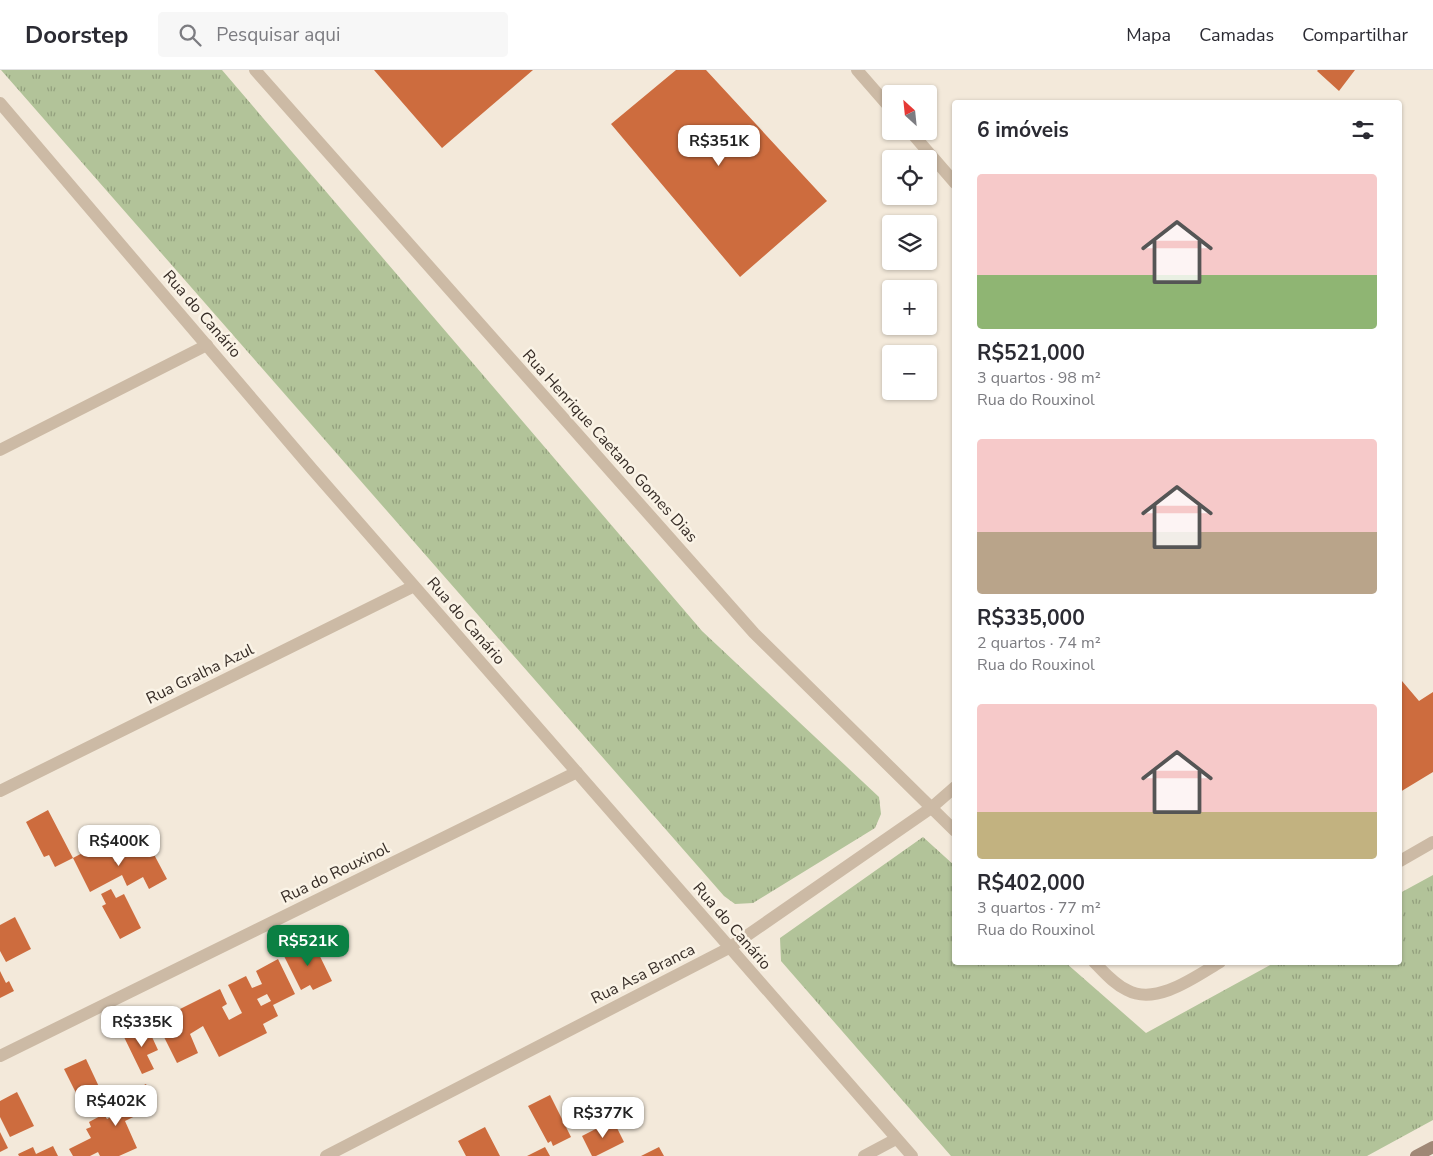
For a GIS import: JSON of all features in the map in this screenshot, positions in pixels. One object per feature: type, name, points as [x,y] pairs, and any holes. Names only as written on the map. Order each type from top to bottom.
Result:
[{"type":"main road","points":[[1416,1156],[1433,1147]]},
{"type":"street","name":"Rua Henrique Caetano Gomes Dias","points":[[255,70],[754,634],[952,828]]},
{"type":"street","points":[[857,70],[882,99]]},
{"type":"street","name":"Rua do Canário","points":[[0,104],[414,586],[896,1140],[912,1156]]},
{"type":"street","points":[[918,140],[952,179]]},
{"type":"street","points":[[0,450],[207,345]]},
{"type":"street","name":"Rua Gralha Azul","points":[[0,791],[414,586]]},
{"type":"street","name":"Rua do Rouxinol","points":[[0,1056],[577,772]]},
{"type":"street","name":"Rua Asa Branca","points":[[326,1156],[729,948],[931,808],[952,790]]},
{"type":"street","points":[[1402,860],[1433,842]]},
{"type":"street","points":[[1097,965],[1117,984],[1128,991],[1141,994],[1158,994],[1177,987],[1215,965]]},
{"type":"street","points":[[864,1156],[896,1140]]},
{"type":"green space","points":[[1,70],[222,70],[702,631],[879,797],[881,814],[875,828],[753,903],[735,904],[724,896]]},
{"type":"green space","points":[[923,837],[952,863],[952,965],[1068,965],[1146,1033],[1270,965],[1402,965],[1402,892],[1433,875],[1433,1120],[1367,1156],[951,1156],[781,961],[780,938]]},
{"type":"building","points":[[374,70],[533,70],[442,148]]},
{"type":"building","points":[[676,70],[706,70],[827,201],[740,277],[611,124]]},
{"type":"building","points":[[1318,70],[1355,70],[1339,91]]},
{"type":"building","points":[[1402,681],[1419,701],[1433,692],[1433,772],[1402,791]]},
{"type":"building","points":[[48,810],[73,858],[55,867],[49,855],[44,857],[26,822]]},
{"type":"building","points":[[105,841],[115,862],[149,845],[167,879],[149,889],[143,877],[127,886],[122,875],[90,892],[73,858]]},
{"type":"building","points":[[111,889],[116,898],[124,894],[141,928],[120,939],[102,906],[106,904],[101,894]]},
{"type":"building","points":[[15,917],[31,949],[6,962],[0,951],[0,925]]},
{"type":"building","points":[[313,942],[332,981],[313,990],[310,985],[301,990],[284,956]]},
{"type":"building","points":[[278,959],[295,994],[273,1005],[278,1016],[263,1024],[267,1033],[219,1057],[203,1026],[190,1034],[198,1053],[177,1063],[156,1021],[220,989],[227,1004],[222,1007],[229,1020],[242,1013],[228,985],[246,976],[252,988],[262,984],[256,971]],"holes":[[[267,994],[271,1001],[261,1006],[257,999]]]},
{"type":"building","points":[[0,971],[6,983],[9,981],[14,991],[0,998]]},
{"type":"building","points":[[147,1026],[158,1050],[147,1055],[154,1069],[142,1074],[124,1037]]},
{"type":"building","points":[[86,1059],[101,1091],[80,1101],[64,1069]]},
{"type":"building","points":[[146,1084],[156,1106],[125,1121],[137,1148],[119,1156],[100,1156],[98,1152],[90,1156],[73,1156],[69,1149],[91,1138],[86,1129],[91,1127],[89,1122],[104,1114],[107,1119],[120,1112],[115,1100]]},
{"type":"building","points":[[17,1092],[34,1126],[10,1137],[0,1117],[0,1101]]},
{"type":"building","points":[[550,1095],[571,1137],[553,1146],[551,1141],[548,1143],[528,1106]]},
{"type":"building","points":[[613,1120],[624,1142],[596,1156],[592,1156],[582,1136]]},
{"type":"building","points":[[485,1127],[500,1156],[466,1156],[458,1141]]},
{"type":"building","points":[[0,1132],[8,1148],[0,1152]]},
{"type":"building","points":[[53,1146],[58,1156],[19,1156],[18,1154],[33,1147],[36,1154]]},
{"type":"building","points":[[545,1147],[550,1156],[527,1156]]},
{"type":"building","points":[[659,1147],[664,1156],[641,1156]]}]
